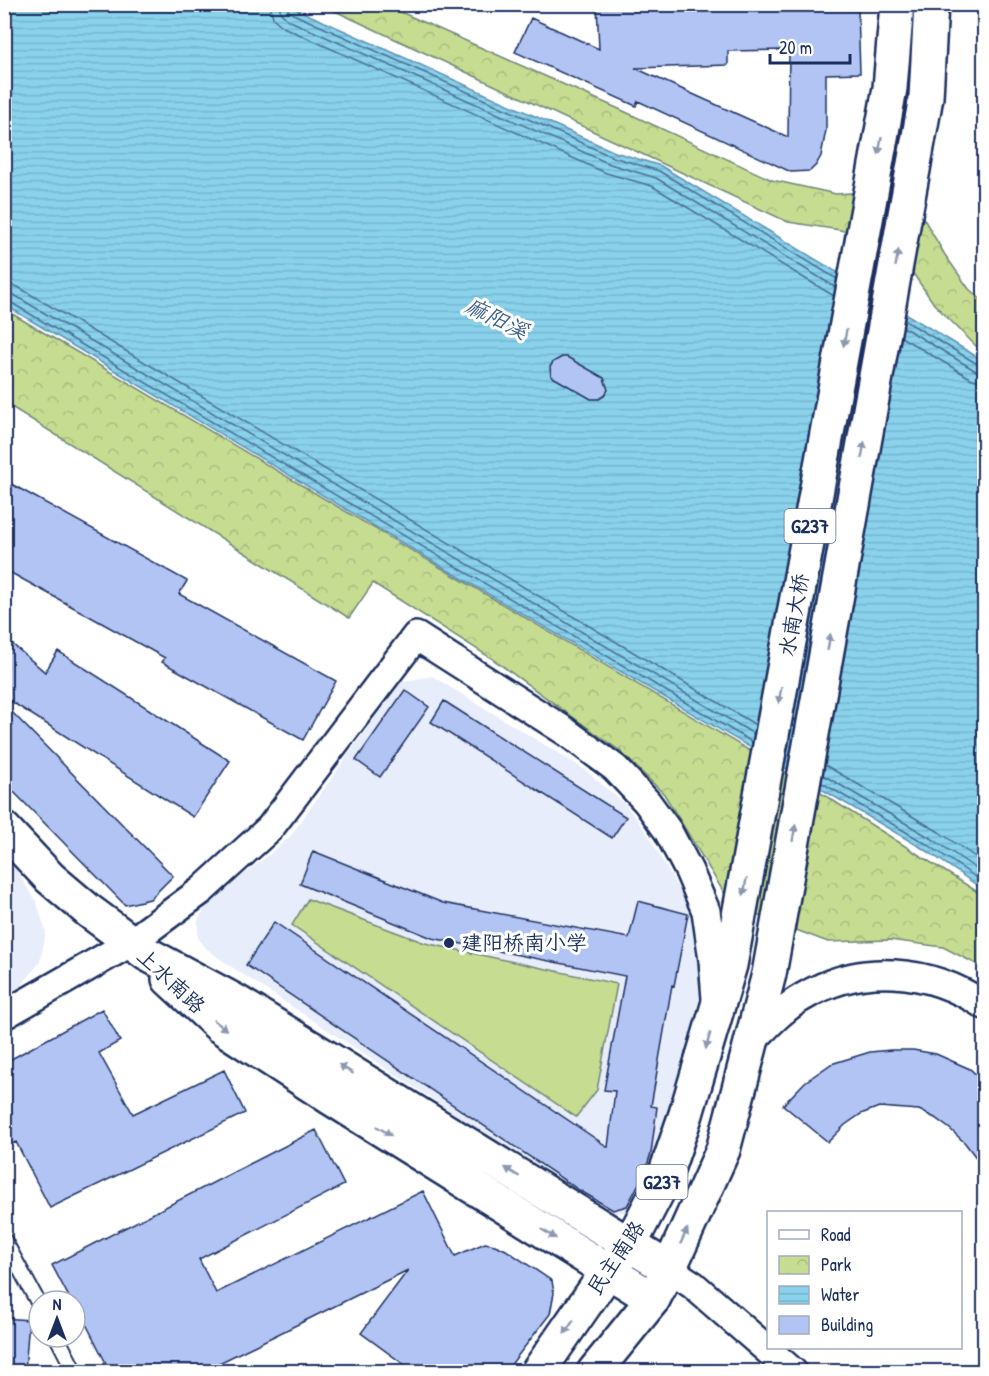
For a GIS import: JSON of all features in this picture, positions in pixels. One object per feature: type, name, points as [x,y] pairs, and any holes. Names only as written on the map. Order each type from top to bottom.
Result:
[{"type":"main road","name":"水南大桥","points":[[730,964],[890,88],[897,4]]},
{"type":"main road","name":"水南大桥","points":[[751,1042],[769,974],[926,97],[932,4]]},
{"type":"main road","points":[[4,829],[50,878],[130,943]]},
{"type":"main road","name":"上水南路","points":[[130,943],[235,1001],[669,1269]]},
{"type":"main road","name":"上水南路","points":[[130,943],[220,1026],[653,1299]]},
{"type":"main road","name":"民主南路","points":[[538,1371],[608,1271],[630,1244],[663,1181],[686,1114],[730,964]]},
{"type":"main road","name":"G237","points":[[594,1371],[653,1299],[669,1269],[723,1150],[751,1042]]},
{"type":"street","points":[[4,1015],[130,943],[202,890],[270,828],[416,636],[565,731],[615,768],[646,802],[668,831],[690,871],[706,911],[717,1010]]},
{"type":"street","points":[[751,1042],[782,1012],[802,997],[834,982],[868,973],[897,973],[926,977],[964,991],[984,1005]]},
{"type":"street","points":[[669,1269],[693,1285],[767,1349]]},
{"type":"street","points":[[767,1349],[793,1371]]},
{"type":"lane","points":[[4,1240],[31,1289]]},
{"type":"lane","points":[[63,1349],[75,1371]]},
{"type":"shaded area","name":"建阳桥南小学","points":[[432,676],[584,769],[625,804],[649,836],[693,915],[698,952],[700,1020],[650,1174],[630,1211],[609,1215],[227,964],[206,948],[198,938],[198,920],[211,901],[289,838],[400,682]]},
{"type":"shaded area","points":[[4,856],[11,862],[37,903],[46,932],[40,962],[18,990],[5,997]]},
{"type":"green space","points":[[322,5],[385,5],[772,180],[836,194],[879,191],[898,194],[921,214],[945,255],[969,289],[984,302],[984,352],[934,304],[908,266],[882,241],[840,230],[788,222]]},
{"type":"green space","points":[[4,309],[821,793],[984,896],[984,968],[943,947],[890,940],[828,942],[732,906],[664,794],[620,751],[491,658],[373,583],[349,618],[5,403]]},
{"type":"green space","points":[[308,899],[425,943],[617,984],[597,1090],[576,1117],[292,925]]},
{"type":"water","name":"麻阳溪","points":[[5,5],[287,5],[615,152],[661,166],[984,361],[984,890],[927,851],[456,575],[5,305]]},
{"type":"building","points":[[597,4],[845,4],[846,10],[858,10],[860,73],[826,74],[826,130],[821,156],[810,171],[791,172],[638,101],[636,106],[515,52],[531,18],[599,49]],"holes":[[[789,50],[788,137],[635,68],[728,65],[728,51]]]},
{"type":"building","points":[[567,357],[604,378],[608,390],[604,396],[591,399],[551,376],[550,367],[553,362]]},
{"type":"building","points":[[4,480],[187,581],[179,594],[336,681],[303,740],[162,662],[165,658],[4,569]]},
{"type":"building","points":[[4,637],[45,672],[58,651],[230,761],[193,817],[4,697]]},
{"type":"building","points":[[405,690],[429,707],[380,777],[356,760]]},
{"type":"building","points":[[444,701],[626,817],[612,838],[431,722]]},
{"type":"building","points":[[4,704],[173,876],[150,899],[125,905],[4,782]]},
{"type":"building","points":[[313,851],[443,903],[629,938],[638,901],[688,914],[674,986],[672,985],[651,1106],[657,1107],[651,1153],[645,1172],[627,1206],[613,1210],[579,1190],[246,965],[274,922],[608,1147],[615,1091],[604,1090],[625,976],[432,938],[300,884]]},
{"type":"building","points":[[102,1009],[120,1041],[99,1053],[133,1114],[224,1070],[245,1113],[50,1208],[16,1142],[4,1148],[4,1063]]},
{"type":"building","points":[[913,1050],[936,1054],[970,1069],[984,1082],[984,1168],[965,1143],[950,1129],[919,1110],[879,1107],[861,1114],[845,1125],[828,1142],[783,1105],[805,1082],[831,1064],[870,1052]]},
{"type":"building","points":[[316,1130],[344,1185],[199,1259],[216,1293],[423,1191],[455,1256],[485,1243],[495,1245],[552,1281],[554,1293],[550,1314],[506,1371],[413,1371],[361,1333],[408,1270],[203,1371],[110,1371],[87,1326],[87,1289],[65,1289],[52,1265]]},
{"type":"building","points":[[4,1318],[27,1320],[25,1371],[4,1369]]},
{"type":"place","name":"建阳桥南小学","points":[[449,943]]}]
